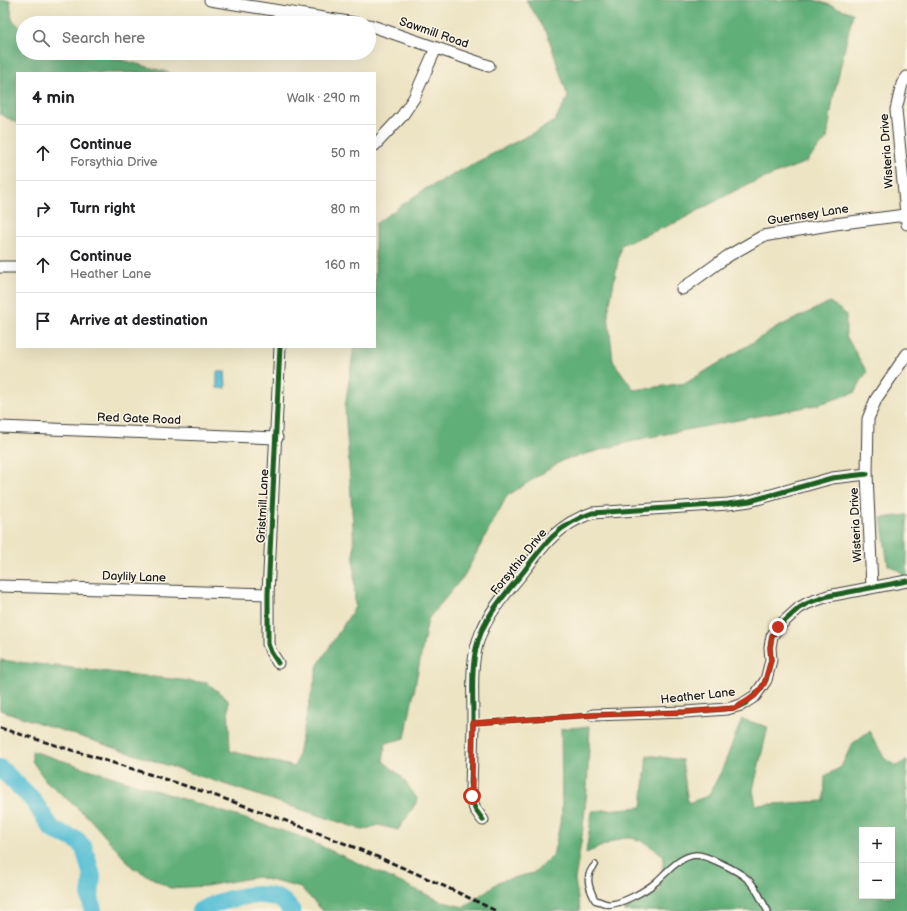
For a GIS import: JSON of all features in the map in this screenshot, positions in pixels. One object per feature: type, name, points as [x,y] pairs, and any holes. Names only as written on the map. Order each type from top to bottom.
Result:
[{"type":"street","points":[[210,0],[311,16]]},
{"type":"street","name":"Sawmill Road","points":[[376,27],[489,66]]},
{"type":"street","points":[[376,144],[402,116],[414,98],[436,48]]},
{"type":"street","name":"Wisteria Drive","points":[[906,220],[896,110],[902,84],[907,77]]},
{"type":"street","name":"Guernsey Lane","points":[[682,289],[728,256],[763,236],[835,224],[906,220]]},
{"type":"street","points":[[0,266],[16,267]]},
{"type":"street","name":"Gristmill Lane","points":[[278,663],[270,652],[268,644],[268,594],[277,438],[280,348]]},
{"type":"street","name":"Wisteria Drive","points":[[872,587],[866,474],[867,433],[871,410],[907,354]]},
{"type":"street","name":"Red Gate Road","points":[[0,427],[277,438]]},
{"type":"street","name":"Forsythia Drive","points":[[483,820],[475,809],[472,796],[473,682],[477,644],[480,634],[490,614],[534,557],[561,528],[578,518],[592,513],[728,504],[750,501],[832,478],[866,474]]},
{"type":"street","name":"Heather Lane","points":[[593,715],[685,712],[727,709],[741,705],[755,696],[766,680],[771,660],[770,648],[772,636],[778,627],[808,603],[828,596],[907,581]]},
{"type":"street","name":"Daylily Lane","points":[[0,586],[268,594]]},
{"type":"lane","points":[[595,865],[590,870],[588,886],[595,900],[608,904],[628,899],[648,889],[667,870],[684,859],[696,855],[706,857],[747,878],[753,884],[768,911]]},
{"type":"green space","points":[[0,0],[10,0],[12,19],[16,23],[16,60],[123,60],[166,72],[16,72],[16,122],[0,114]]},
{"type":"green space","points":[[526,0],[815,0],[853,13],[833,99],[827,139],[806,162],[742,187],[677,222],[621,245],[608,313],[613,361],[634,390],[686,383],[778,327],[830,302],[846,314],[846,336],[867,372],[854,393],[816,405],[645,438],[563,460],[507,496],[464,576],[428,619],[405,738],[386,743],[383,761],[401,776],[418,800],[398,830],[378,825],[363,830],[0,710],[0,660],[208,683],[228,700],[230,751],[295,767],[318,665],[355,607],[353,526],[345,407],[354,348],[376,348],[376,223],[425,189],[554,122],[568,97],[547,33]]},
{"type":"green space","points":[[907,515],[907,585],[901,572],[888,565],[881,518]]},
{"type":"green space","points":[[742,719],[768,727],[753,790],[756,805],[824,801],[825,776],[841,767],[852,744],[869,731],[885,759],[896,766],[907,760],[907,911],[623,911],[659,891],[664,856],[642,841],[626,838],[586,853],[592,811],[642,807],[647,755],[682,760],[688,803],[708,796],[721,772]]},
{"type":"green space","points":[[590,726],[587,790],[575,880],[580,911],[323,911],[301,888],[257,877],[206,886],[170,888],[132,867],[89,818],[46,781],[32,761],[32,751],[299,836],[443,902],[464,907],[500,881],[533,873],[553,856],[562,814],[561,729]]},
{"type":"water","points":[[217,372],[225,372],[226,388],[217,388]]},
{"type":"waterway","points":[[0,768],[32,799],[53,830],[77,840],[84,848],[92,876],[90,897],[93,911]]},
{"type":"waterway","points":[[200,911],[218,903],[251,895],[262,895],[281,900],[292,911]]},
{"type":"railway","points":[[0,728],[124,766],[279,818],[405,868],[496,911]]},
{"type":"cycle path","points":[[278,663],[268,644],[268,594],[280,348]]},
{"type":"cycle path","points":[[483,820],[475,809],[471,796],[473,674],[477,643],[489,616],[500,600],[538,552],[553,536],[570,523],[592,513],[728,504],[750,501],[832,478],[867,474]]},
{"type":"cycle path","points":[[473,723],[735,708],[746,703],[760,690],[766,680],[771,660],[770,647],[772,636],[778,627],[799,608],[828,596],[907,581]]},
{"type":"route","points":[[472,796],[471,769],[473,723],[735,708],[746,703],[755,696],[764,684],[768,675],[771,660],[770,648],[772,636],[778,627]]}]
